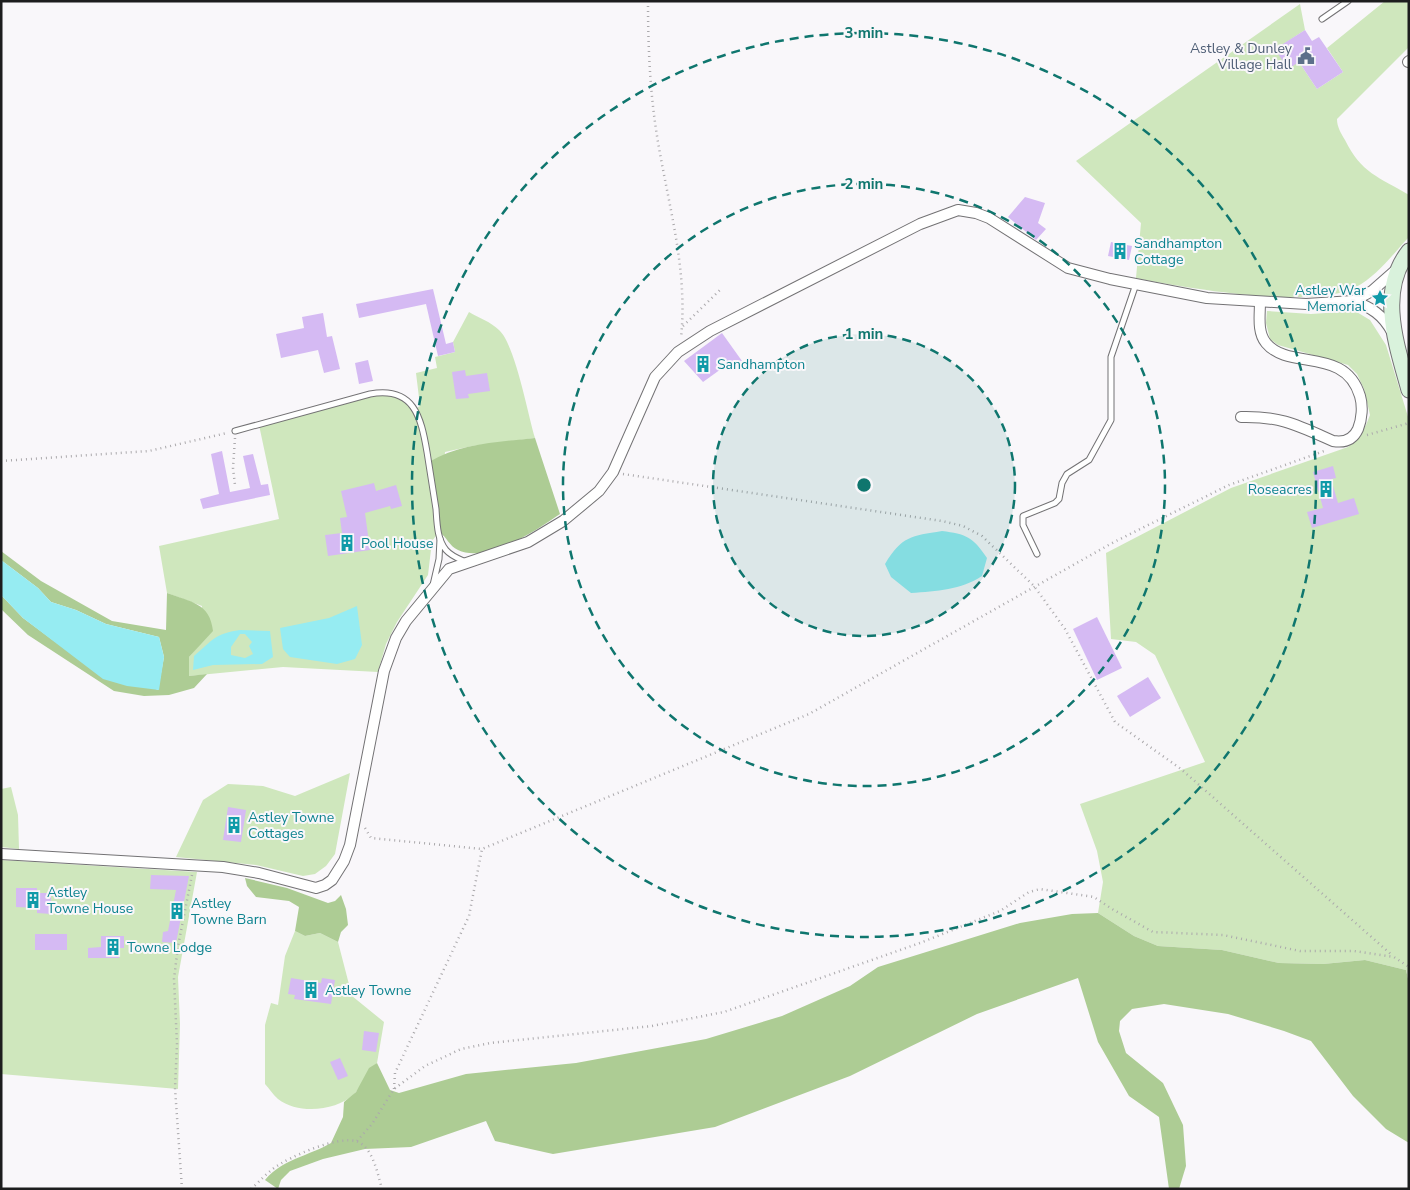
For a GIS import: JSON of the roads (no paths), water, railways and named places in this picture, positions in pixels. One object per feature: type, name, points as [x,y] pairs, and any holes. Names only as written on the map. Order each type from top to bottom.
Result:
[{"type":"main road","points":[[1409,251],[1399,267],[1394,284],[1391,313],[1395,337],[1409,390]]},
{"type":"street","points":[[1,854],[195,865],[242,870],[316,888],[325,885],[338,872],[350,844],[381,683],[388,656],[406,622],[449,569],[528,542],[584,505],[599,491],[613,472],[655,377],[678,352],[710,331],[920,224],[958,210],[976,213],[989,218],[1068,268],[1207,298],[1306,304],[1353,301],[1372,291],[1399,267]]},
{"type":"street","points":[[1353,301],[1371,308],[1379,314],[1395,337]]},
{"type":"street","points":[[1241,417],[1263,417],[1286,421],[1333,441],[1340,442],[1350,440],[1359,425],[1362,412],[1361,400],[1352,378],[1346,372],[1335,367],[1283,353],[1267,344],[1261,334],[1260,302]]},
{"type":"lane","points":[[1322,19],[1348,1]]},
{"type":"lane","points":[[1038,554],[1023,525],[1023,516],[1055,503],[1067,474],[1089,460],[1111,420],[1111,357],[1136,284]]},
{"type":"lane","points":[[235,431],[370,394],[390,392],[410,403],[415,409],[423,431],[440,538],[439,559],[432,588]]},
{"type":"lane","points":[[440,538],[451,554],[466,562]]},
{"type":"water","points":[[942,531],[963,535],[977,545],[987,558],[982,576],[957,587],[911,593],[891,577],[885,564],[897,548],[908,539],[922,534]]},
{"type":"water","points":[[1,560],[38,588],[51,602],[76,610],[106,624],[159,637],[164,657],[159,690],[127,686],[103,679],[23,618],[1,595]]},
{"type":"water","points":[[357,606],[362,645],[355,659],[337,664],[290,657],[283,649],[280,628],[329,618]]},
{"type":"water","points":[[240,630],[270,631],[273,657],[262,664],[213,665],[193,670],[194,656],[214,638]],"holes":[[[240,634],[245,634],[252,642],[249,646],[253,654],[245,658],[231,655],[231,647]]]},
{"type":"place","name":"Astley & Dunley Village Hall","points":[[1306,56]]},
{"type":"place","name":"Sandhampton Cottage","points":[[1120,251]]},
{"type":"place","name":"Astley War Memorial","points":[[1380,298]]},
{"type":"place","name":"Sandhampton","points":[[703,364]]},
{"type":"place","name":"Roseacres","points":[[1326,489]]},
{"type":"place","name":"Pool House","points":[[347,543]]},
{"type":"place","name":"Astley Towne Cottages","points":[[234,825]]},
{"type":"place","name":"Astley Towne House","points":[[33,900]]},
{"type":"place","name":"Astley Towne Barn","points":[[177,911]]},
{"type":"place","name":"Towne Lodge","points":[[113,947]]},
{"type":"place","name":"Astley Towne","points":[[311,990]]}]
